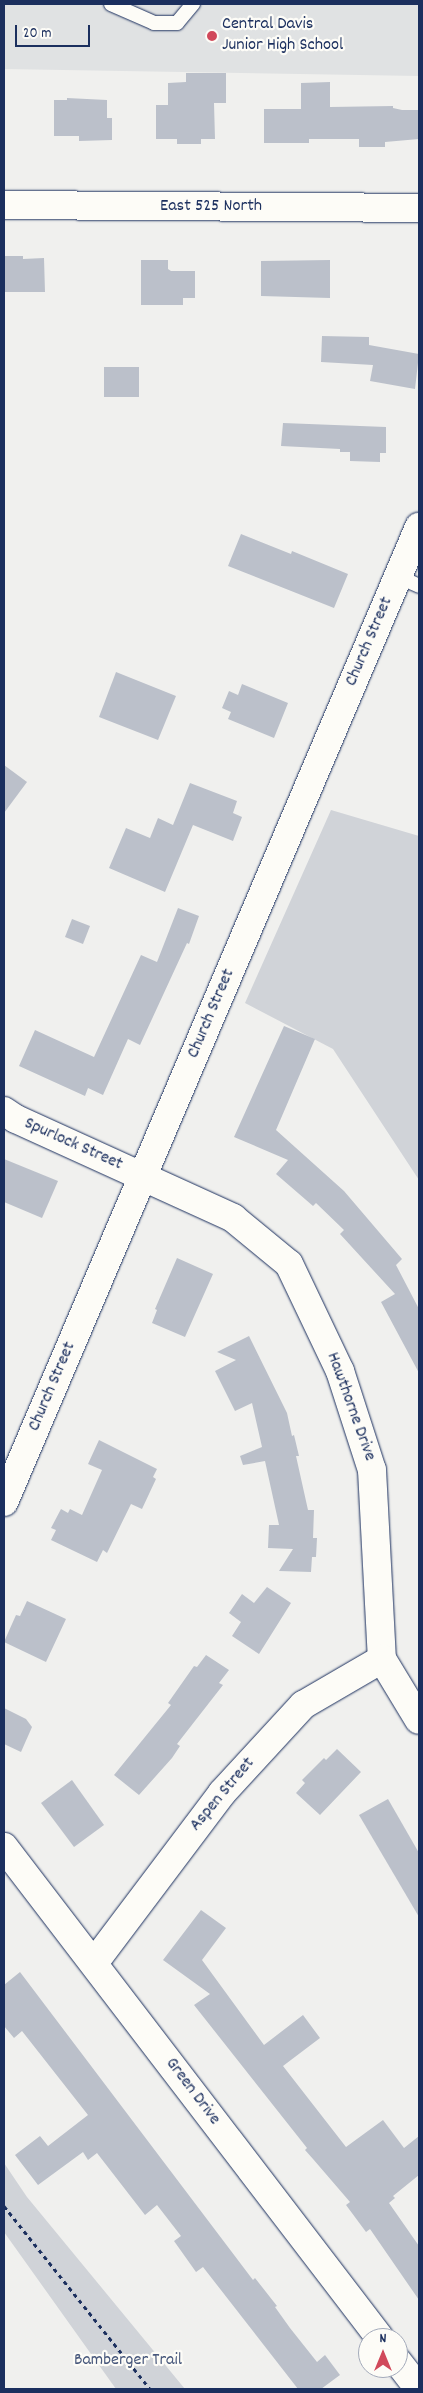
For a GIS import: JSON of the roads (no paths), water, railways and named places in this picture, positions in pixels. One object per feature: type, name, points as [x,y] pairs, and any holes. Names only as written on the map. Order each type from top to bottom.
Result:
[{"type":"street","name":"East 525 North","points":[[4,205],[419,208]]},
{"type":"street","name":"Church Street","points":[[4,1502],[143,1177],[408,581],[419,527]]},
{"type":"street","name":"Spurlock Street","points":[[4,1111],[16,1119],[143,1177]]},
{"type":"street","name":"Hawthorne Drive","points":[[143,1177],[233,1218],[289,1264],[340,1371],[372,1470],[382,1659],[419,1720]]},
{"type":"street","name":"Aspen Street","points":[[94,1963],[222,1793],[303,1705],[382,1659]]},
{"type":"street","name":"Green Drive","points":[[4,1847],[372,2328]]},
{"type":"street","points":[[408,2375],[419,2389]]},
{"type":"lane","points":[[111,4],[154,23],[177,23],[194,4]]},
{"type":"place","name":"Central Davis Junior High School","points":[[212,36]]},
{"type":"park label","name":"Bamberger Trail","points":[[128,2361]]}]
